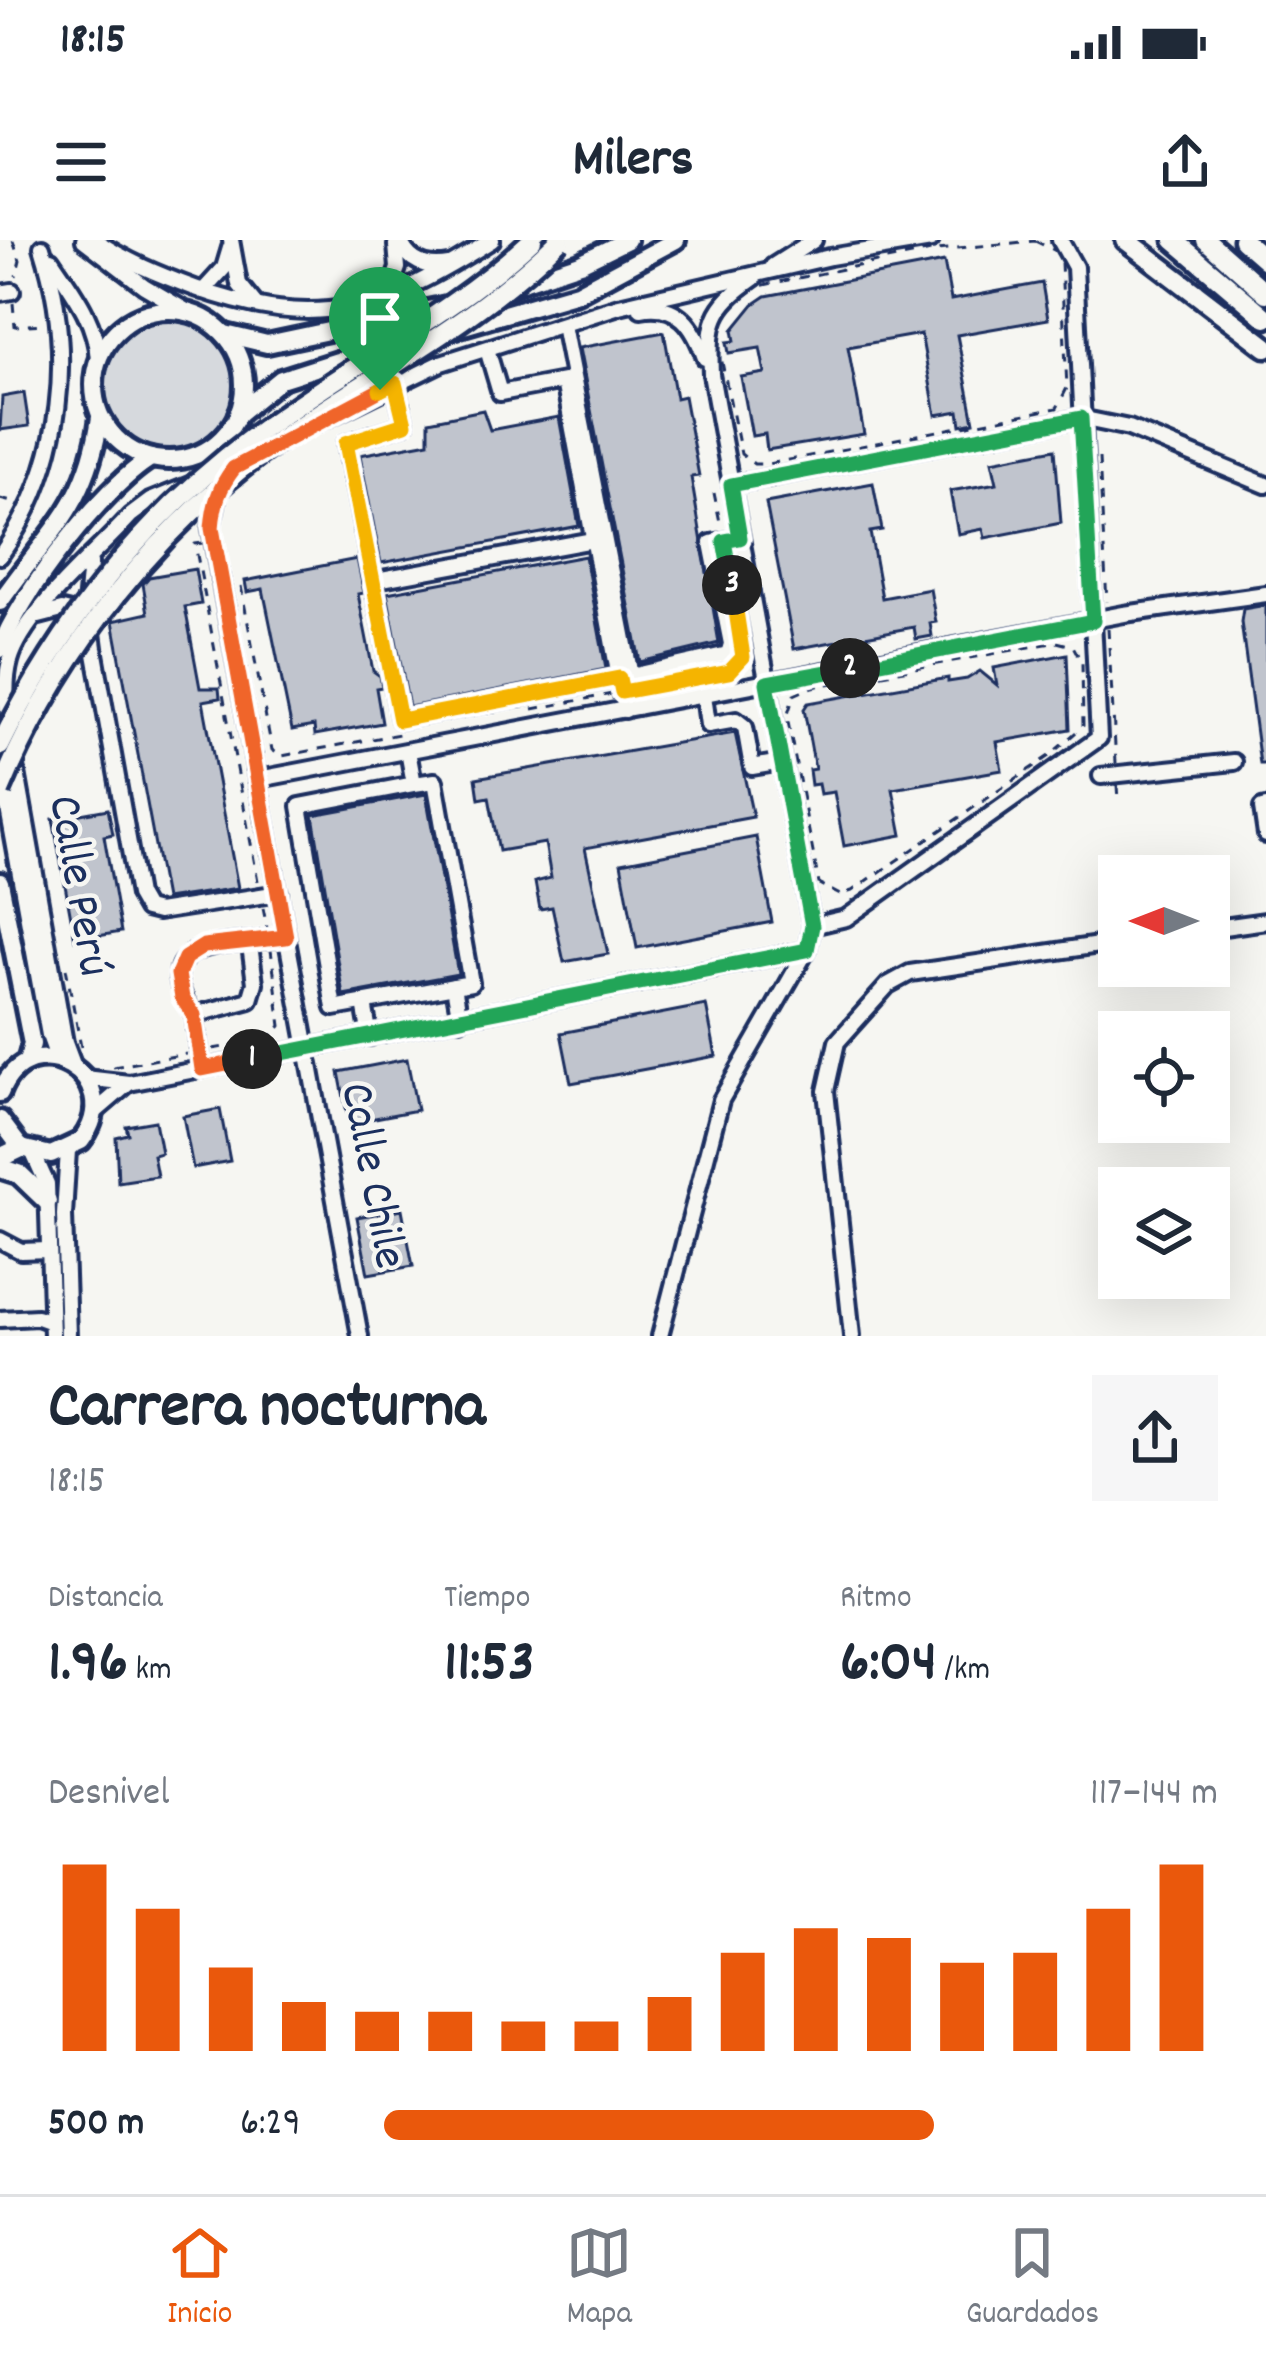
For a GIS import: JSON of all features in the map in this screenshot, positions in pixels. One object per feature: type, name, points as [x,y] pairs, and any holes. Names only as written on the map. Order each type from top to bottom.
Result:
[{"type":"highway","points":[[0,746],[77,615],[182,496],[255,435],[433,318],[532,240]]},
{"type":"highway","points":[[0,791],[33,721],[82,641],[120,590],[184,520],[280,440],[490,301],[559,240]]},
{"type":"highway","points":[[1126,240],[1266,346]]},
{"type":"highway","points":[[1174,240],[1266,318]]},
{"type":"highway","points":[[1206,240],[1266,293]]},
{"type":"highway","points":[[1243,240],[1266,260]]},
{"type":"highway","points":[[0,1158],[27,1151]]},
{"type":"highway","points":[[0,1168],[20,1174],[47,1202]]},
{"type":"main road","points":[[0,602],[91,472],[100,416],[94,388],[98,360],[110,338],[134,318],[158,310],[190,313],[224,334],[267,344],[456,304],[580,263],[627,240]]},
{"type":"main road","points":[[100,416],[121,442],[151,458],[179,459],[205,450],[222,437],[238,414],[299,371],[557,300],[624,272],[676,240]]},
{"type":"main road","points":[[224,334],[243,372],[238,414]]},
{"type":"main road","points":[[0,649],[18,611],[108,491],[151,458]]},
{"type":"main road","name":"Calle Perú","points":[[0,758],[50,1035],[80,1067]]},
{"type":"main road","name":"Calle Perú","points":[[0,882],[32,1044],[14,1067]]},
{"type":"main road","points":[[0,1093],[14,1067],[80,1067],[94,1113],[86,1135],[68,1150],[27,1151],[0,1120]]},
{"type":"street","points":[[84,240],[144,286],[190,313]]},
{"type":"street","points":[[94,240],[203,291],[266,310],[311,314],[415,285],[492,240]]},
{"type":"street","points":[[398,240],[413,261],[428,266],[454,264]]},
{"type":"street","points":[[388,296],[398,268],[398,240]]},
{"type":"street","points":[[711,374],[711,327],[716,313],[762,273],[814,240]]},
{"type":"street","points":[[566,324],[619,306],[762,273],[931,240]]},
{"type":"street","points":[[812,926],[847,918],[1099,738],[1075,267],[1060,240]]},
{"type":"street","points":[[203,291],[224,268],[231,242]]},
{"type":"street","points":[[231,242],[243,292],[266,310]]},
{"type":"street","points":[[40,243],[87,314],[98,360]]},
{"type":"street","points":[[0,556],[37,490],[59,407],[59,343],[40,243]]},
{"type":"street","points":[[398,268],[415,285]]},
{"type":"street","points":[[566,324],[653,307],[672,310],[696,332],[711,374],[812,926],[807,950],[721,1100],[704,1149],[660,1336]]},
{"type":"street","points":[[566,324],[626,684]]},
{"type":"street","name":"Calle Perú","points":[[80,1067],[65,1043],[31,861],[5,690],[16,648],[38,616],[130,515],[234,468],[395,383],[566,324]]},
{"type":"street","points":[[487,350],[500,393],[563,382],[631,708]]},
{"type":"street","points":[[395,383],[405,424],[346,443],[400,720],[626,684],[728,654],[731,644],[711,543],[740,538]]},
{"type":"street","points":[[731,485],[1081,418],[1129,428],[1266,485]]},
{"type":"street","name":"Calle Chile","points":[[234,468],[220,485],[212,531],[360,1336]]},
{"type":"street","points":[[168,494],[190,498],[212,531]]},
{"type":"street","points":[[371,581],[593,540]]},
{"type":"street","points":[[93,556],[87,596],[138,895],[146,909],[176,912],[279,893]]},
{"type":"street","points":[[259,779],[1093,621],[1266,594]]},
{"type":"street","points":[[38,616],[62,610],[79,614],[94,648]]},
{"type":"street","points":[[704,695],[708,725],[736,720],[745,727],[752,767],[782,762]]},
{"type":"street","points":[[408,751],[414,784]]},
{"type":"street","points":[[1101,776],[1234,762]]},
{"type":"street","points":[[435,781],[471,983],[334,1008],[300,806],[414,784],[435,781]]},
{"type":"street","points":[[1266,807],[1262,808],[1266,835]]},
{"type":"street","points":[[1230,926],[1266,921]]},
{"type":"street","points":[[202,1069],[194,1015],[182,998],[178,974],[185,958],[204,946],[237,939],[250,944],[286,937]]},
{"type":"street","points":[[194,1015],[250,1000],[255,983],[250,944]]},
{"type":"street","points":[[852,1336],[826,1091],[837,1042],[888,985],[910,973],[1098,945]]},
{"type":"street","points":[[80,1067],[129,1083],[807,950]]},
{"type":"street","points":[[454,986],[460,1020]]},
{"type":"street","points":[[364,1003],[370,1037]]},
{"type":"street","points":[[94,1113],[129,1083]]},
{"type":"street","points":[[68,1150],[64,1215],[68,1336]]},
{"type":"street","points":[[27,1151],[44,1169],[51,1329]]},
{"type":"street","points":[[0,1240],[21,1251],[48,1250]]},
{"type":"street","points":[[0,1318],[37,1317],[51,1329]]},
{"type":"path","points":[[13,240],[20,260],[6,292],[16,326],[46,324]]},
{"type":"path","points":[[1035,242],[1055,250],[1061,262],[1067,388],[1057,408],[768,464],[754,464],[736,447],[717,338],[723,314],[754,287],[936,250],[1035,242]]},
{"type":"path","points":[[714,493],[724,541]]},
{"type":"path","points":[[0,499],[17,503],[19,498]]},
{"type":"path","points":[[64,955],[80,1067],[268,1039],[281,1026],[284,1015],[195,544],[203,543],[201,535],[212,531]]},
{"type":"path","points":[[241,586],[272,750],[282,756],[416,730]]},
{"type":"path","points":[[1064,642],[1079,653],[1082,663],[1083,726],[1049,756],[840,895],[819,884],[787,717],[789,703],[801,690],[985,655],[1064,642]]},
{"type":"path","points":[[530,710],[626,684],[729,672],[743,657],[743,645]]},
{"type":"shaded area","points":[[169,316],[195,321],[217,336],[232,358],[237,384],[232,410],[217,432],[195,447],[169,452],[143,447],[121,432],[106,410],[101,384],[106,358],[121,336],[143,321]]},
{"type":"building","points":[[944,262],[951,300],[1042,283],[1048,319],[957,335],[974,422],[961,425],[959,411],[936,415],[921,334],[848,347],[864,434],[767,450],[765,434],[752,436],[741,377],[765,373],[760,348],[729,353],[727,342],[735,341],[733,330],[754,304],[766,296]]},
{"type":"building","points":[[664,332],[676,398],[684,396],[699,476],[691,477],[719,643],[640,662],[579,348]]},
{"type":"building","points":[[24,393],[29,426],[0,430],[2,397]]},
{"type":"building","points":[[483,410],[490,430],[559,417],[579,526],[381,563],[360,455],[429,442],[429,421]]},
{"type":"building","points":[[1055,449],[1061,523],[985,538],[983,529],[958,534],[950,491],[997,483],[992,461]]},
{"type":"building","points":[[873,483],[882,530],[870,532],[882,598],[930,589],[936,622],[930,623],[932,636],[916,639],[914,627],[794,649],[766,503]]},
{"type":"building","points":[[585,556],[606,669],[409,707],[387,593]]},
{"type":"building","points":[[357,559],[364,593],[358,594],[373,671],[380,676],[382,687],[376,688],[382,723],[315,735],[314,726],[292,730],[263,589],[247,592],[245,581]]},
{"type":"building","points":[[195,569],[201,604],[185,607],[200,688],[219,688],[220,698],[203,701],[238,888],[165,899],[113,621],[148,613],[143,584],[149,577]]},
{"type":"building","points":[[1266,605],[1266,764],[1260,764],[1241,622],[1243,609]]},
{"type":"building","points":[[1067,654],[1070,729],[997,742],[1002,770],[893,789],[902,835],[844,846],[834,792],[820,794],[818,784],[811,785],[809,770],[815,769],[804,709],[808,703],[948,678],[948,682],[967,679],[980,671],[997,685],[994,668]]},
{"type":"building","points":[[735,733],[753,817],[585,848],[608,954],[564,962],[552,907],[540,909],[535,882],[551,878],[545,843],[499,851],[489,797],[479,799],[476,778]]},
{"type":"building","points":[[426,794],[458,974],[343,995],[313,815]]},
{"type":"building","points":[[108,809],[113,834],[104,836],[121,932],[75,940],[53,819]]},
{"type":"building","points":[[756,837],[772,922],[637,948],[621,863]]},
{"type":"building","points":[[706,1005],[716,1056],[571,1083],[561,1033]]},
{"type":"building","points":[[407,1059],[417,1110],[349,1123],[339,1072]]},
{"type":"building","points":[[220,1109],[230,1161],[193,1168],[183,1116]]},
{"type":"building","points":[[155,1121],[161,1153],[153,1155],[157,1176],[118,1182],[116,1137],[128,1134],[126,1126]]},
{"type":"building","points":[[402,1209],[413,1266],[368,1274],[357,1217]]},
{"type":"route","points":[[395,383],[405,424],[346,443],[400,720],[619,678],[622,692],[729,672],[743,657],[724,541],[740,538],[731,485],[1081,418],[1093,621],[767,683],[812,926],[807,950],[202,1069],[194,1015],[182,998],[178,974],[185,958],[204,946],[237,939],[250,944],[286,937],[212,528],[220,485],[234,468],[380,390],[395,383]]}]
